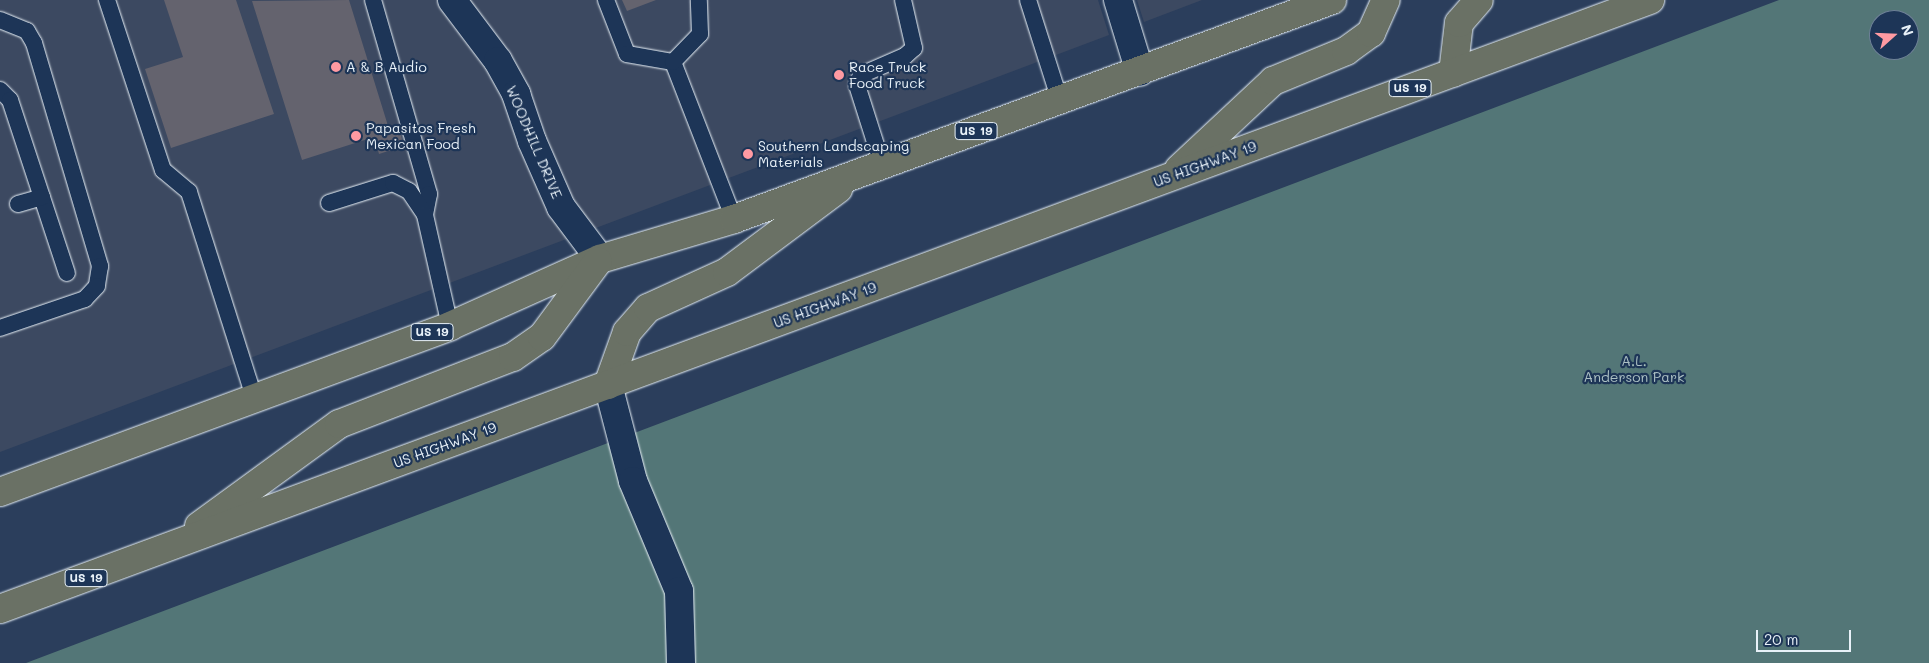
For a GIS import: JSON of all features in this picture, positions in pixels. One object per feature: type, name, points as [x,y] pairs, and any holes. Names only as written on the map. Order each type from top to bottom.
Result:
[{"type":"highway","name":"US 19","points":[[0,492],[450,326],[600,259],[734,219],[873,167],[1140,72],[1332,0]]},
{"type":"highway","points":[[1170,177],[1273,81],[1346,50],[1370,33],[1386,0]]},
{"type":"highway","points":[[1453,73],[1459,23],[1480,0]]},
{"type":"highway","name":"US HIGHWAY 19","points":[[0,609],[1650,0]]},
{"type":"highway","points":[[608,385],[627,332],[648,308],[727,272],[873,167]]},
{"type":"highway","points":[[172,546],[339,424],[513,357],[542,337],[600,259]]},
{"type":"street","name":"WOODHILL DRIVE","points":[[452,0],[498,61],[516,94],[532,141],[561,207],[600,259]]},
{"type":"street","points":[[1118,0],[1140,72]]},
{"type":"street","points":[[608,385],[633,481],[679,591],[681,663]]},
{"type":"lane","points":[[107,0],[163,170],[189,192],[254,398]]},
{"type":"lane","points":[[373,0],[429,194],[425,215]]},
{"type":"lane","points":[[606,0],[627,54],[673,62]]},
{"type":"lane","points":[[673,62],[700,34],[699,0]]},
{"type":"lane","points":[[873,167],[857,85],[861,76],[905,56],[914,48],[902,0]]},
{"type":"lane","points":[[1028,0],[1060,101]]},
{"type":"lane","points":[[0,20],[26,31],[34,43],[100,266],[97,286],[86,299],[0,328]]},
{"type":"lane","points":[[673,62],[734,219]]},
{"type":"lane","points":[[0,90],[10,100],[67,273]]},
{"type":"lane","points":[[329,203],[393,183],[409,191],[425,215],[450,326]]},
{"type":"lane","points":[[18,204],[42,197]]},
{"type":"shaded area","points":[[0,0],[1098,0],[1109,35],[0,452]]},
{"type":"shaded area","points":[[1137,0],[1202,0],[1144,22]]},
{"type":"green space","name":"A.L. Anderson Park","points":[[1779,0],[1929,0],[1929,663],[26,663]]},
{"type":"building","points":[[164,0],[236,0],[274,114],[171,148],[145,69],[183,57]]},
{"type":"building","points":[[349,0],[389,129],[398,126],[404,146],[379,154],[374,137],[302,160],[252,1]]},
{"type":"building","points":[[622,0],[656,0],[627,11]]},
{"type":"place","name":"A & B Audio","points":[[336,67]]},
{"type":"place","name":"Race Truck Food Truck","points":[[839,75]]},
{"type":"place","name":"Papasitos Fresh Mexican Food","points":[[356,136]]},
{"type":"place","name":"Southern Landscaping Materials","points":[[748,154]]}]
